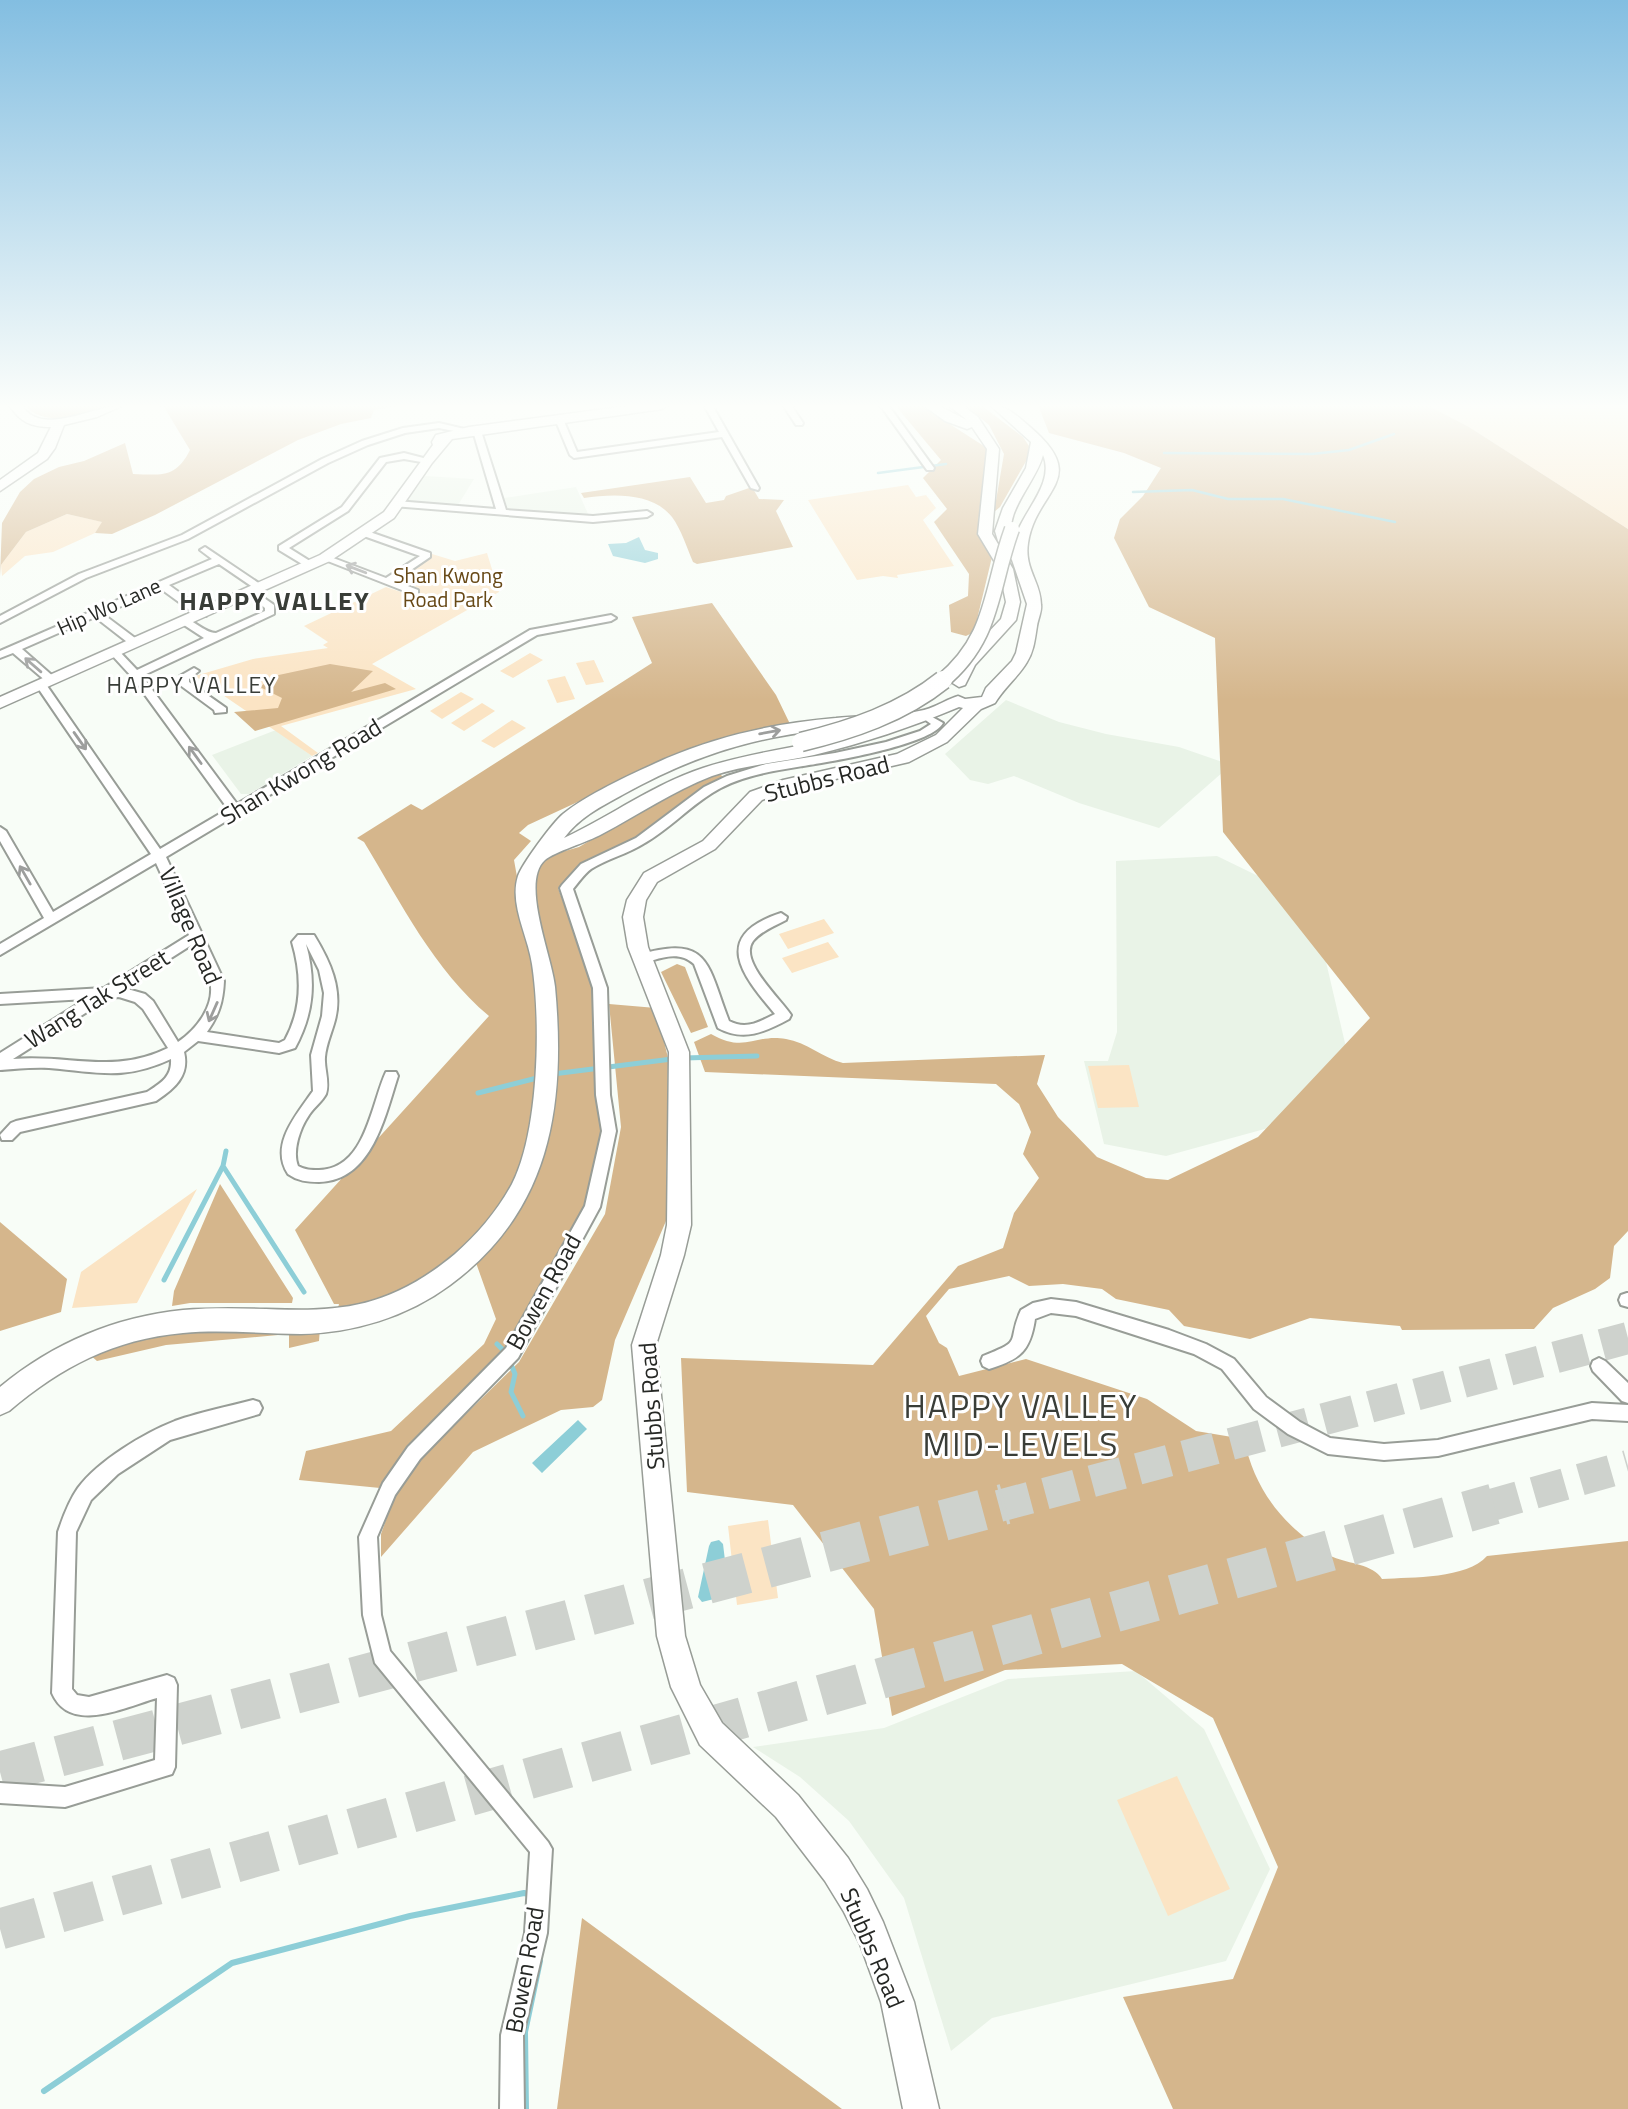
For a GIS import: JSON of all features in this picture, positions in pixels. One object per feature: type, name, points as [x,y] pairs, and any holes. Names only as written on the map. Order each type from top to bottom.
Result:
[{"type":"main road","points":[[969,695],[968,663],[1008,620],[1013,602],[1006,569],[985,534],[988,503]]},
{"type":"main road","points":[[969,695],[1019,663],[1029,640],[1034,604],[1019,559],[1009,547],[1002,531],[1006,514],[1013,503]]},
{"type":"main road","points":[[550,844],[704,761],[845,731],[879,719],[933,688],[962,664],[978,641],[1007,541],[1026,503]]},
{"type":"main road","points":[[1019,559],[1021,538],[1038,503]]},
{"type":"main road","points":[[0,704],[325,558],[364,533],[396,504]]},
{"type":"main road","name":"Stubbs Road","points":[[550,844],[572,844],[665,791],[709,772],[852,741],[933,713],[969,695]]},
{"type":"main road","name":"Stubbs Road","points":[[921,2109],[913,2055],[896,1997],[863,1915],[841,1877],[777,1795],[712,1736],[686,1689],[677,1664],[671,1636],[645,1345],[652,1313],[675,1252],[679,1225],[679,1059],[672,1025],[643,958],[633,919],[640,893],[649,879],[665,866],[713,842],[750,801],[781,786],[915,755],[941,741],[969,695]]},
{"type":"main road","name":"Stubbs Road","points":[[0,1403],[31,1376],[65,1353],[133,1330],[178,1322],[218,1319],[314,1322],[345,1320],[380,1311],[418,1293],[474,1251],[515,1200],[527,1177],[534,1153],[543,1077],[546,995],[542,959],[524,889],[527,875],[567,820],[694,754],[740,738],[933,713]]},
{"type":"street","points":[[0,620],[79,578],[196,532],[247,503]]},
{"type":"street","points":[[310,565],[282,548],[345,509],[349,503]]},
{"type":"street","points":[[499,503],[502,512]]},
{"type":"street","points":[[396,504],[593,519],[647,514]]},
{"type":"street","points":[[364,533],[427,555],[387,581]]},
{"type":"street","points":[[136,675],[270,612],[270,607],[255,590],[205,550]]},
{"type":"street","points":[[325,558],[415,592]]},
{"type":"street","name":"Hip Wo Lane","points":[[0,655],[219,559]]},
{"type":"street","points":[[161,584],[202,614]]},
{"type":"street","points":[[96,614],[135,643]]},
{"type":"street","name":"Shan Kwong Road","points":[[0,950],[534,632],[611,618]]},
{"type":"street","points":[[185,621],[205,635],[216,636]]},
{"type":"street","name":"Village Road","points":[[0,1063],[47,1063],[120,1069],[143,1064],[176,1049],[196,1036],[212,1016],[219,997],[216,981],[159,856],[46,683],[15,649]]},
{"type":"street","points":[[115,653],[136,675],[235,810]]},
{"type":"street","points":[[184,658],[193,670],[184,678],[184,682],[222,710],[219,711]]},
{"type":"street","name":"Bowen Road","points":[[512,2109],[512,2035],[536,1934],[541,1849],[382,1656],[372,1615],[368,1537],[389,1489],[414,1453],[512,1353],[592,1207],[609,1128],[603,1095],[600,988],[566,888],[585,867],[650,834],[708,790],[731,779],[766,768],[835,757],[924,733],[934,729],[937,723],[933,713]]},
{"type":"street","points":[[0,831],[51,919]]},
{"type":"street","points":[[643,958],[675,951],[692,954],[699,962],[723,1024],[741,1031],[756,1030],[784,1015],[752,972],[743,949],[750,937],[781,917]]},
{"type":"street","name":"Wang Tak Street","points":[[0,1063],[195,937]]},
{"type":"street","points":[[196,1036],[279,1048],[290,1044],[299,1026],[307,995],[307,968],[299,942],[303,938],[309,938],[328,974],[331,999],[327,1027],[318,1052],[319,1093],[302,1115],[289,1154],[292,1170],[302,1175],[321,1176],[349,1164],[365,1148],[391,1076]]},
{"type":"street","points":[[0,999],[129,993],[148,1005],[176,1049],[179,1061],[178,1070],[169,1085],[151,1097],[16,1127],[4,1137]]},
{"type":"street","points":[[4,1137],[114,1113]]},
{"type":"street","points":[[989,1361],[1012,1354],[1018,1348],[1024,1335],[1027,1315],[1032,1310],[1055,1305],[1076,1309],[1200,1349],[1228,1364],[1260,1403],[1294,1429],[1328,1446],[1384,1452],[1438,1448],[1592,1411],[1628,1413]]},
{"type":"street","points":[[1599,1366],[1628,1395]]},
{"type":"street","points":[[0,1793],[65,1797],[165,1767],[167,1685],[89,1707],[72,1704],[62,1693],[67,1532],[73,1511],[82,1497],[93,1482],[114,1466],[170,1432],[253,1408]]},
{"type":"shaded area","points":[[13,503],[177,503],[112,534],[95,533],[102,522],[67,514],[26,532],[1,565],[0,576],[2,523]]},
{"type":"shaded area","points":[[506,503],[583,503],[589,516],[508,509]]},
{"type":"shaded area","points":[[655,503],[782,503],[776,511],[793,547],[697,564],[693,562],[672,517]]},
{"type":"shaded area","points":[[943,503],[980,503],[978,524],[992,557],[974,632],[966,636],[951,632],[949,605],[968,596],[969,574],[934,522],[947,509]]},
{"type":"shaded area","points":[[995,503],[1002,503],[1000,507],[994,512]]},
{"type":"shaded area","points":[[1136,503],[1588,503],[1628,529],[1628,1231],[1614,1246],[1610,1278],[1595,1289],[1553,1308],[1534,1329],[1402,1330],[1400,1326],[1310,1318],[1250,1339],[1184,1326],[1169,1310],[1116,1299],[1102,1289],[1063,1284],[1029,1286],[1009,1276],[949,1289],[926,1316],[939,1343],[947,1348],[959,1376],[1026,1359],[1147,1399],[1196,1431],[1244,1439],[1260,1484],[1287,1521],[1327,1554],[1367,1567],[1382,1579],[1453,1573],[1478,1564],[1487,1556],[1628,1541],[1628,2109],[1173,2109],[1123,1997],[1233,1979],[1278,1867],[1213,1718],[1122,1664],[1005,1670],[892,1716],[874,1609],[793,1505],[687,1492],[681,1358],[873,1365],[958,1266],[1003,1248],[1014,1213],[1039,1178],[1023,1154],[1031,1132],[1019,1104],[996,1084],[705,1072],[694,1042],[711,1034],[723,1040],[742,1043],[766,1038],[786,1039],[801,1043],[843,1063],[1045,1055],[1037,1084],[1058,1117],[1097,1157],[1146,1178],[1168,1180],[1258,1137],[1370,1018],[1223,832],[1215,638],[1149,607],[1114,538],[1120,519]]},
{"type":"shaded area","points":[[712,603],[776,695],[790,724],[707,742],[528,825],[519,833],[531,841],[514,860],[540,1006],[533,1121],[517,1184],[483,1229],[428,1281],[362,1308],[338,1308],[339,1304],[334,1304],[295,1230],[489,1016],[469,998],[435,957],[364,842],[357,838],[411,804],[422,810],[652,663],[632,617]]},
{"type":"shaded area","points":[[330,664],[373,671],[351,692],[385,683],[396,689],[255,731],[234,712],[278,708],[282,698],[260,687],[274,676]]},
{"type":"shaded area","points":[[1006,700],[1059,722],[1106,734],[1179,747],[1231,765],[1159,828],[1079,803],[1014,776],[988,784],[970,780],[945,754]]},
{"type":"shaded area","points":[[276,730],[312,756],[249,794],[241,794],[212,755]]},
{"type":"shaded area","points":[[720,774],[724,778],[644,834],[586,860],[558,888],[595,989],[604,1132],[588,1206],[501,1360],[409,1448],[380,1488],[299,1480],[306,1451],[391,1431],[484,1344],[496,1319],[475,1260],[542,1145],[530,879],[544,857],[579,847],[667,795]]},
{"type":"shaded area","points":[[1217,856],[1312,902],[1359,1103],[1166,1156],[1104,1144],[1084,1061],[1108,1061],[1117,1032],[1116,861]]},
{"type":"shaded area","points":[[677,964],[685,967],[708,1027],[691,1033],[661,972]]},
{"type":"shaded area","points":[[609,1004],[656,1008],[668,1058],[666,1221],[615,1340],[602,1400],[593,1407],[561,1410],[473,1452],[381,1557],[381,1534],[395,1495],[425,1454],[519,1362],[605,1214],[621,1127]]},
{"type":"shaded area","points":[[220,1184],[293,1298],[292,1303],[190,1303],[172,1306],[174,1291]]},
{"type":"shaded area","points":[[0,1222],[67,1279],[61,1312],[0,1331]]},
{"type":"shaded area","points":[[320,1328],[319,1341],[289,1348],[289,1334],[166,1345],[97,1361],[89,1354],[151,1333]]},
{"type":"shaded area","points":[[1136,1671],[1204,1729],[1270,1869],[1226,1961],[992,2018],[951,2051],[904,1898],[849,1821],[800,1777],[753,1747],[884,1728],[1008,1679]]},
{"type":"shaded area","points":[[582,1918],[842,2109],[557,2109]]},
{"type":"green space","points":[[810,503],[932,503],[936,508],[923,520],[954,566],[897,575],[898,578],[883,576],[857,580]]},
{"type":"green space","points":[[1588,503],[1628,503],[1628,529]]},
{"type":"green space","points":[[67,514],[103,522],[95,533],[53,552],[25,556],[2,576],[1,565],[26,532]]},
{"type":"green space","name":"Shan Kwong Road Park","points":[[487,553],[499,592],[372,664],[416,689],[281,726],[318,753],[312,756],[195,676],[253,659],[328,648],[323,645],[328,642],[304,626],[386,587],[413,596],[419,588],[398,581],[397,578],[432,554],[455,561]]},
{"type":"green space","points":[[530,653],[543,660],[513,678],[500,671]]},
{"type":"green space","points":[[594,660],[604,682],[586,685],[576,663]]},
{"type":"green space","points":[[565,676],[575,699],[557,703],[547,680]]},
{"type":"green space","points":[[461,692],[474,699],[442,719],[430,711]]},
{"type":"green space","points":[[482,703],[495,711],[464,731],[451,723]]},
{"type":"green space","points":[[512,720],[526,728],[494,748],[481,741]]},
{"type":"green space","points":[[824,919],[834,933],[788,949],[779,934]]},
{"type":"green space","points":[[828,942],[839,957],[792,973],[782,958]]},
{"type":"green space","points":[[1129,1065],[1139,1107],[1098,1108],[1088,1066]]},
{"type":"green space","points":[[197,1189],[137,1303],[72,1308],[81,1272]]},
{"type":"green space","points":[[768,1520],[778,1598],[737,1605],[728,1526]]},
{"type":"green space","points":[[1177,1776],[1230,1889],[1168,1916],[1117,1800]]},
{"type":"water","points":[[639,537],[645,550],[658,553],[658,559],[645,563],[613,556],[608,544],[626,543]]},
{"type":"water","points":[[578,1420],[587,1429],[542,1473],[532,1463]]},
{"type":"water","points":[[719,1540],[723,1544],[729,1593],[702,1602],[698,1597],[709,1546],[711,1542]]},
{"type":"waterway","points":[[1305,503],[1395,522]]},
{"type":"waterway","points":[[684,1058],[757,1056]]},
{"type":"waterway","points":[[553,1074],[672,1059]]},
{"type":"waterway","points":[[478,1093],[541,1077]]},
{"type":"waterway","points":[[223,1166],[226,1151]]},
{"type":"waterway","points":[[164,1280],[223,1166]]},
{"type":"waterway","points":[[223,1166],[304,1292]]},
{"type":"waterway","points":[[497,1344],[507,1354]]},
{"type":"waterway","points":[[510,1362],[515,1374],[511,1392],[523,1416]]},
{"type":"waterway","points":[[44,2091],[232,1963],[410,1916],[524,1893],[533,1895]]},
{"type":"waterway","points":[[526,2109],[525,2032],[540,1961]]},
{"type":"tunnel","points":[[999,1506],[1628,1338]]},
{"type":"tunnel","points":[[1488,1506],[1628,1466]]},
{"type":"tunnel","points":[[0,1772],[1005,1504]]},
{"type":"tunnel","points":[[0,1929],[1494,1504]]},
{"type":"district","name":"HAPPY VALLEY","points":[[275,601]]},
{"type":"district","name":"HAPPY VALLEY","points":[[192,685]]},
{"type":"district","name":"HAPPY VALLEY MID-LEVELS","points":[[1021,1425]]}]
